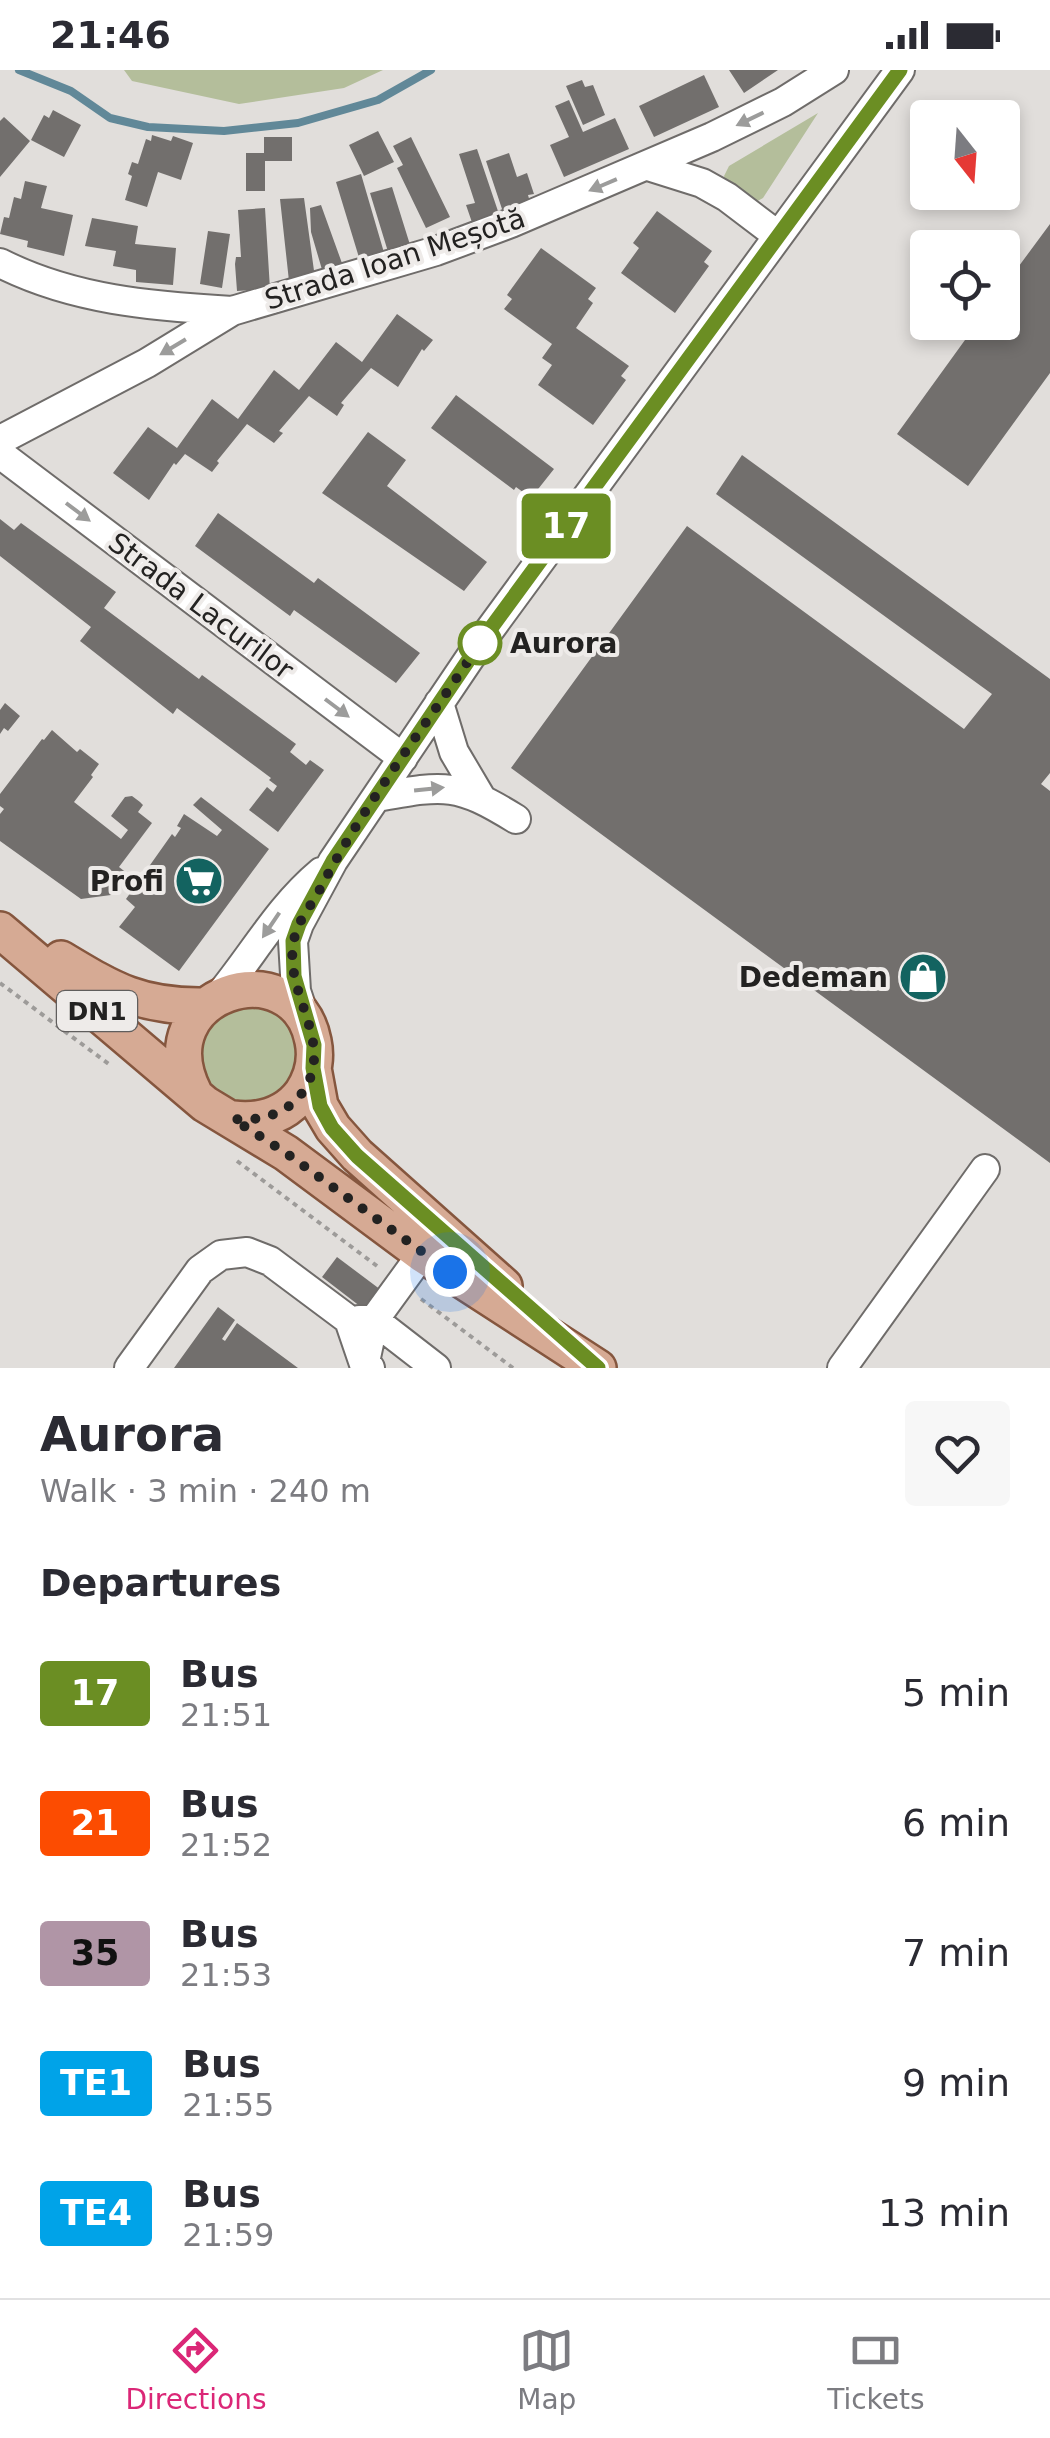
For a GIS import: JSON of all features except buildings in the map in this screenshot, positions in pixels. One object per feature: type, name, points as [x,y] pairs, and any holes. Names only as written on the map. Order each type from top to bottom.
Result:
[{"type":"main road","name":"DN1","points":[[0,920],[106,986],[140,1001],[170,1006],[211,1001],[246,989],[274,994],[298,1010],[314,1045],[313,1068],[320,1106],[332,1128],[357,1156],[594,1366]]},
{"type":"main road","name":"DN1","points":[[0,930],[194,1092],[230,1136],[286,1153],[422,1254],[594,1366]]},
{"type":"main road","points":[[194,1092],[183,1063],[183,1048],[194,1018],[211,1001]]},
{"type":"main road","points":[[230,1136],[250,1121],[284,1110],[308,1085],[313,1068]]},
{"type":"street","points":[[648,166],[783,102],[834,70]]},
{"type":"street","points":[[306,1023],[296,991],[293,941],[333,861],[440,703],[776,234],[900,70]]},
{"type":"street","points":[[648,166],[702,184],[776,234]]},
{"type":"street","name":"Strada Ioan Meșotă","points":[[0,440],[232,312],[436,251],[648,166]]},
{"type":"street","name":"Strada Ioan Meșotă","points":[[0,263],[37,282],[98,298],[232,312]]},
{"type":"street","name":"Strada Lacurilor","points":[[0,454],[403,758]]},
{"type":"street","points":[[440,703],[454,752],[480,796]]},
{"type":"street","points":[[376,797],[442,787],[480,796],[516,819]]},
{"type":"street","points":[[211,1001],[242,967],[281,910],[333,861]]},
{"type":"street","points":[[842,1368],[985,1169]]},
{"type":"street","points":[[130,1368],[200,1270],[221,1255],[247,1252],[270,1260],[436,1368]]},
{"type":"street","points":[[362,1320],[400,1283],[422,1254]]},
{"type":"street","points":[[362,1320],[367,1366]]},
{"type":"path","points":[[0,982],[122,1074]]},
{"type":"path","points":[[230,1136],[400,1283],[513,1368]]},
{"type":"green space","points":[[124,70],[383,70],[344,88],[239,104],[132,81]]},
{"type":"green space","points":[[818,113],[763,198],[754,203],[727,185],[724,176],[729,166]]},
{"type":"green space","points":[[248,1006],[267,1009],[283,1020],[294,1036],[294,1074],[283,1090],[267,1101],[248,1104],[229,1101],[213,1090],[202,1074],[199,1055],[202,1036],[213,1020],[229,1009]]},
{"type":"waterway","points":[[19,70],[71,91],[110,118],[148,127],[224,131],[298,123],[378,100],[431,70]]},
{"type":"bus line","name":"17","points":[[598,1368],[357,1156],[332,1128],[320,1106],[313,1068],[314,1045],[296,991],[293,941],[333,861],[480,643],[776,234],[900,70]]},
{"type":"place","name":"Aurora","points":[[480,643]]},
{"type":"place","name":"Profi","points":[[199,881]]},
{"type":"place","name":"Dedeman","points":[[923,977]]},
{"type":"route","points":[[450,1272],[233,1119],[268,1118],[284,1110],[308,1085],[314,1045],[296,991],[292,957],[299,924],[333,861],[480,643]]}]
